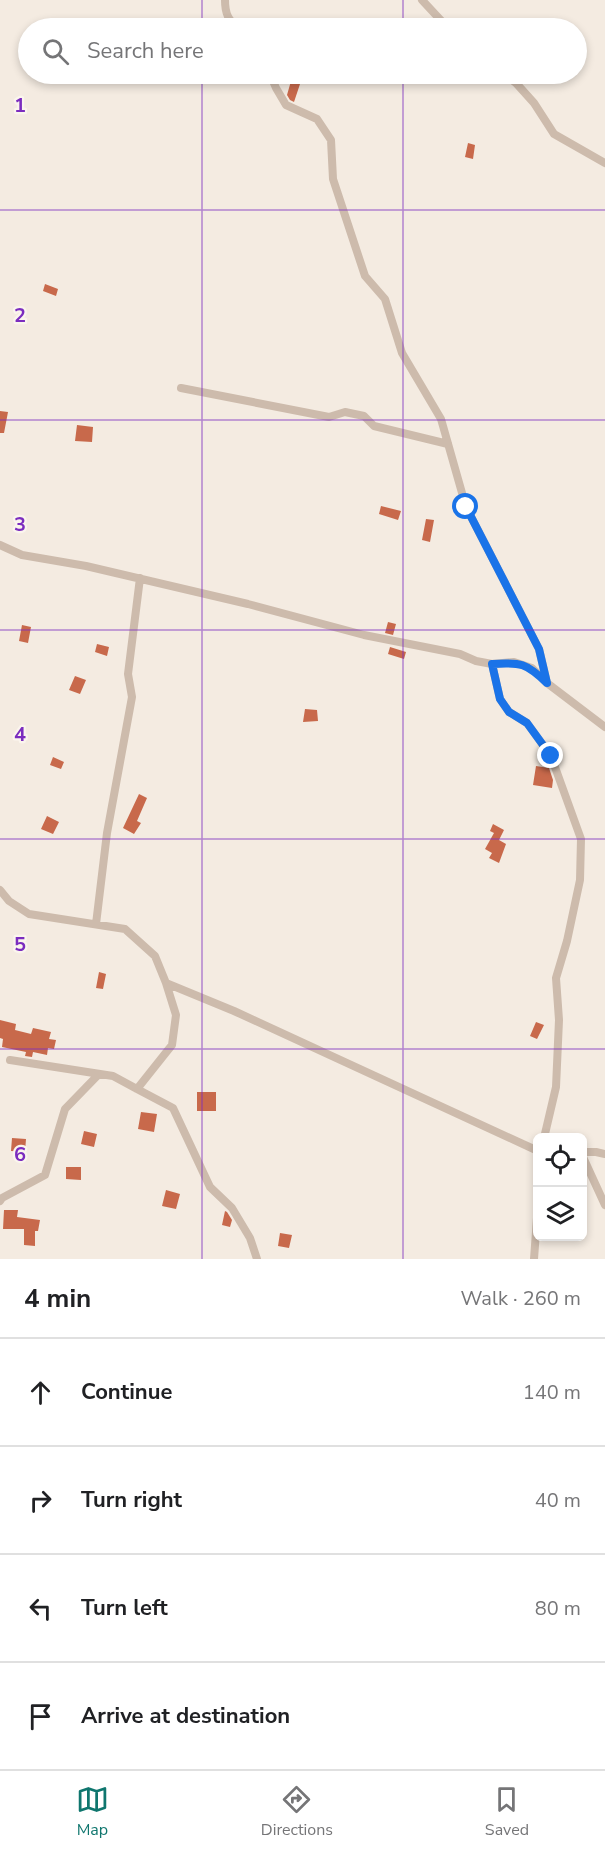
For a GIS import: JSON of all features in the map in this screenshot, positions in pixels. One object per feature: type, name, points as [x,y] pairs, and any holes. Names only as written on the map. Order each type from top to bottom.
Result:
[{"type":"street","points":[[225,0],[225,12],[228,18]]},
{"type":"street","points":[[422,0],[439,18]]},
{"type":"street","points":[[275,84],[286,105],[316,119],[331,140],[333,179],[365,276],[385,300],[402,353],[441,419],[466,507],[539,649],[547,683]]},
{"type":"street","points":[[517,84],[534,103],[554,134],[605,163]]},
{"type":"street","points":[[182,388],[329,417],[345,412],[355,414],[364,416],[374,426],[448,444]]},
{"type":"street","points":[[0,546],[22,555],[140,578],[364,635],[452,652],[476,661],[492,664],[514,662],[532,668],[547,683],[605,727]]},
{"type":"street","points":[[96,924],[107,833],[132,697],[128,674],[140,578]]},
{"type":"street","points":[[492,664],[500,699],[509,712],[527,723],[551,756],[582,839],[580,880],[567,941],[556,978],[559,1020],[556,1088],[545,1133]]},
{"type":"street","points":[[0,890],[9,901],[29,914],[125,929],[154,956],[166,983],[176,1015],[172,1045],[136,1089]]},
{"type":"street","points":[[166,983],[234,1011],[533,1149]]},
{"type":"street","points":[[10,1060],[113,1076],[172,1108],[210,1187],[232,1208],[250,1238],[257,1259]]},
{"type":"street","points":[[0,1201],[45,1175],[65,1109],[99,1074]]},
{"type":"street","points":[[587,1153],[605,1154]]},
{"type":"street","points":[[587,1164],[605,1205]]},
{"type":"street","points":[[534,1259],[535,1241]]},
{"type":"building","points":[[290,84],[300,84],[294,102],[287,95]]},
{"type":"building","points":[[468,143],[475,145],[473,159],[465,157]]},
{"type":"building","points":[[45,284],[58,289],[56,296],[43,291]]},
{"type":"building","points":[[0,411],[8,412],[4,433],[0,433]]},
{"type":"building","points":[[77,425],[93,427],[92,442],[75,441]]},
{"type":"building","points":[[381,506],[401,511],[398,520],[379,514]]},
{"type":"building","points":[[426,519],[434,520],[430,542],[422,540]]},
{"type":"building","points":[[388,622],[396,624],[393,635],[385,633]]},
{"type":"building","points":[[22,625],[31,627],[28,643],[19,641]]},
{"type":"building","points":[[97,644],[109,647],[107,656],[95,652]]},
{"type":"building","points":[[390,647],[406,652],[404,659],[388,654]]},
{"type":"building","points":[[75,676],[86,680],[80,694],[69,690]]},
{"type":"building","points":[[305,709],[317,710],[318,721],[303,722]]},
{"type":"building","points":[[53,757],[64,762],[61,769],[50,765]]},
{"type":"building","points":[[536,766],[549,768],[553,780],[552,788],[533,785]]},
{"type":"building","points":[[139,794],[147,798],[137,821],[141,823],[134,834],[123,828]]},
{"type":"building","points":[[47,816],[59,822],[53,834],[41,829]]},
{"type":"building","points":[[493,824],[504,830],[499,840],[506,844],[499,863],[489,858],[492,853],[485,849],[494,833],[490,831]]},
{"type":"building","points":[[99,972],[106,974],[103,989],[96,988]]},
{"type":"building","points":[[0,1020],[16,1024],[15,1030],[31,1034],[33,1028],[51,1032],[49,1039],[56,1040],[54,1049],[48,1048],[47,1055],[33,1052],[32,1057],[25,1056],[26,1052],[2,1047]]},
{"type":"building","points":[[536,1022],[544,1025],[537,1039],[530,1036]]},
{"type":"building","points":[[197,1092],[216,1092],[216,1111],[197,1111]]},
{"type":"building","points":[[141,1112],[157,1114],[154,1132],[138,1129]]},
{"type":"building","points":[[84,1131],[97,1134],[94,1147],[81,1144]]},
{"type":"building","points":[[12,1138],[26,1139],[25,1152],[11,1151]]},
{"type":"building","points":[[66,1167],[81,1167],[81,1180],[66,1179]]},
{"type":"building","points":[[166,1190],[180,1194],[176,1209],[162,1206]]},
{"type":"building","points":[[4,1210],[18,1210],[17,1217],[40,1220],[38,1231],[35,1231],[35,1246],[24,1245],[24,1229],[3,1229]]},
{"type":"building","points":[[225,1211],[232,1220],[230,1227],[222,1225]]},
{"type":"building","points":[[280,1233],[292,1235],[289,1248],[278,1246]]},
{"type":"route","points":[[466,507],[539,649],[547,683],[532,668],[514,662],[492,664],[500,699],[509,712],[527,723],[551,756]]}]
